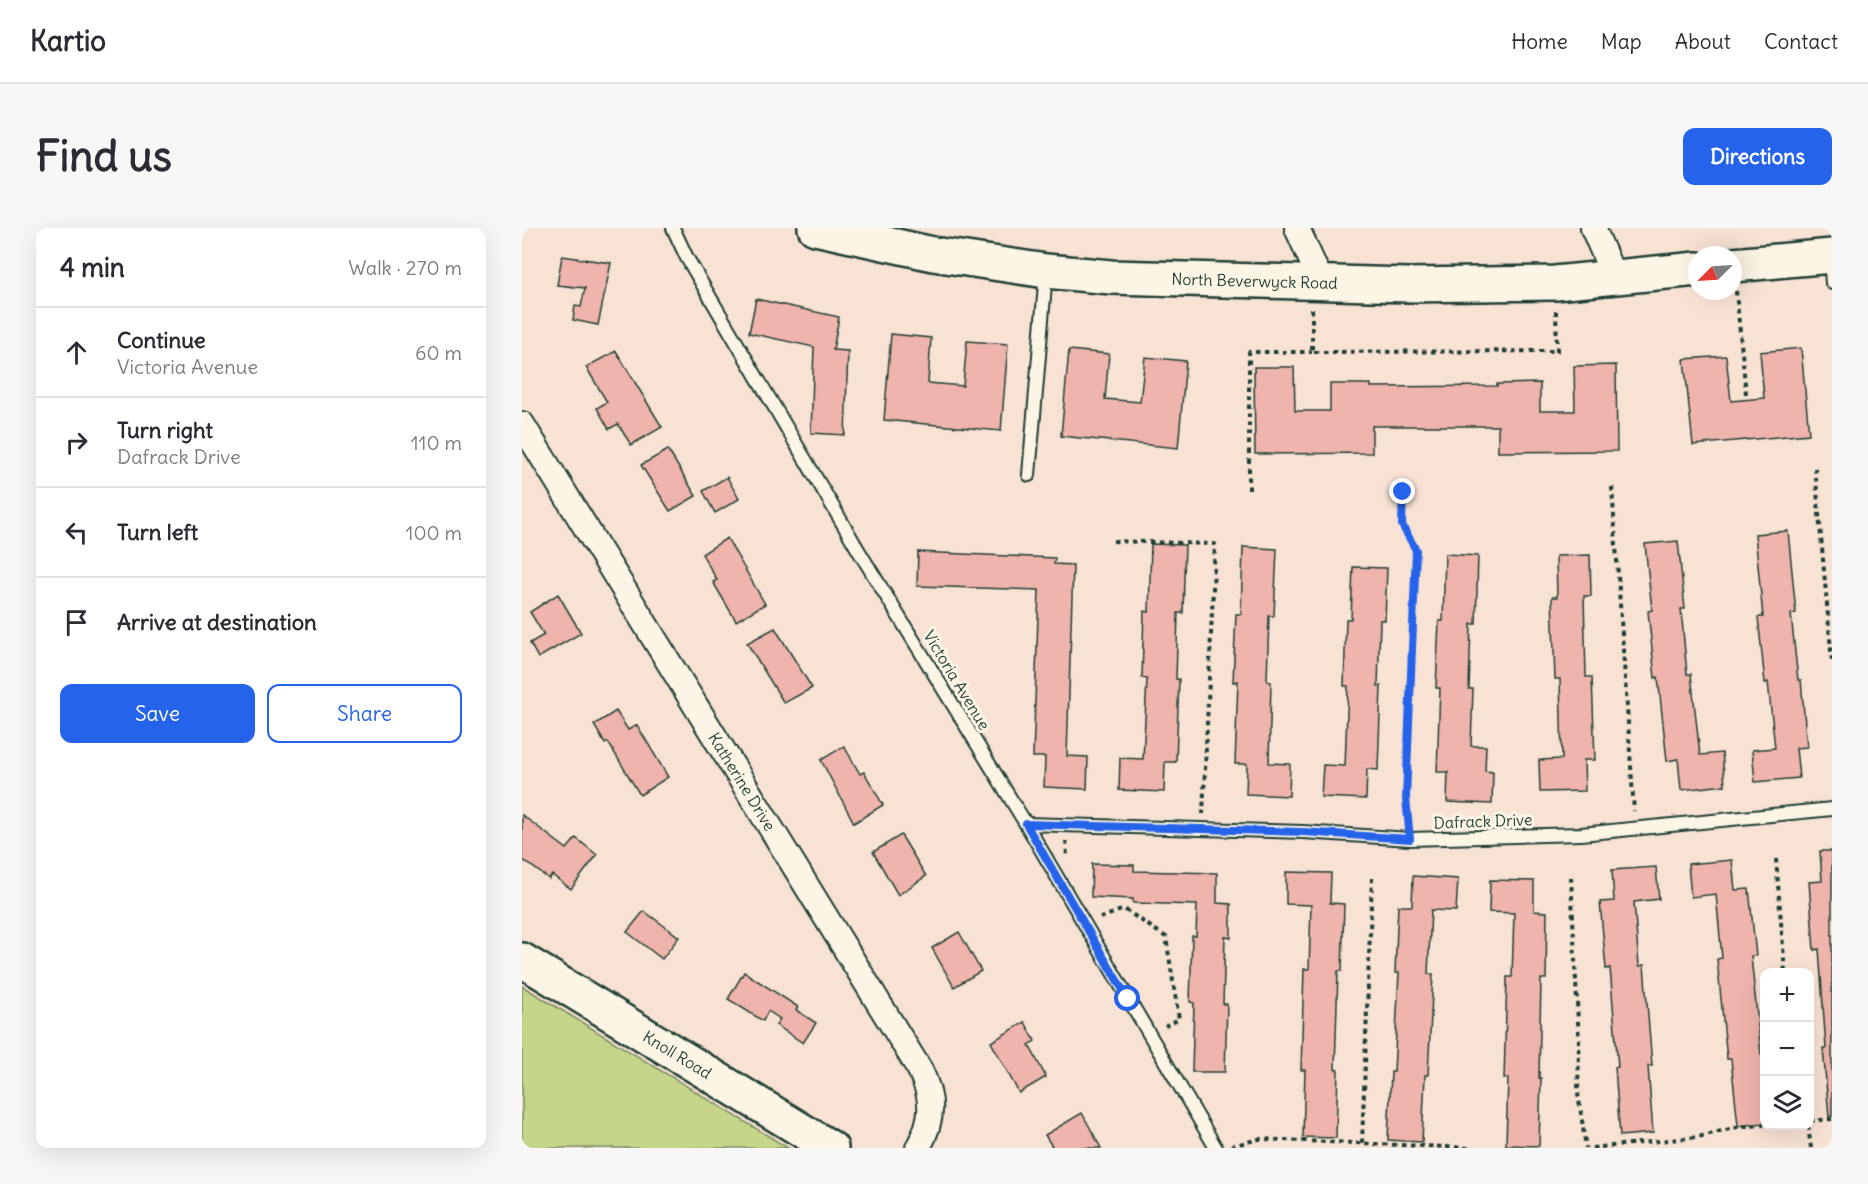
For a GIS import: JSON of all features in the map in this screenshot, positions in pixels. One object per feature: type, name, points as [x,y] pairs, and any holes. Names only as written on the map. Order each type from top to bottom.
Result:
[{"type":"street","name":"North Beverwyck Road","points":[[815,228],[933,254],[1046,271],[1111,277],[1408,285],[1555,283],[1688,270]]},
{"type":"street","points":[[1297,228],[1317,282]]},
{"type":"street","points":[[1593,228],[1614,277]]},
{"type":"street","points":[[1742,265],[1831,265]]},
{"type":"street","name":"Katherine Drive","points":[[522,424],[920,1070],[929,1089],[932,1108],[918,1148]]},
{"type":"street","name":"Knoll Road","points":[[522,960],[831,1148]]},
{"type":"lane","name":"Victoria Avenue","points":[[673,228],[687,258],[860,553],[1223,1148]]},
{"type":"lane","points":[[1029,475],[1046,271]]},
{"type":"lane","name":"Dafrack Drive","points":[[1026,824],[1303,832],[1410,839],[1581,834],[1832,809]]},
{"type":"path","points":[[1312,352],[1317,282]]},
{"type":"path","points":[[1249,490],[1249,352],[1557,351],[1555,283]]},
{"type":"path","points":[[1737,300],[1746,394]]},
{"type":"path","points":[[1815,468],[1832,662]]},
{"type":"path","points":[[1612,487],[1635,829]]},
{"type":"path","points":[[1403,492],[1402,525],[1416,550],[1406,798],[1410,839]]},
{"type":"path","points":[[1113,540],[1215,544],[1202,830]]},
{"type":"path","points":[[1065,825],[1067,857],[1072,867]]},
{"type":"path","points":[[1776,859],[1785,968]]},
{"type":"path","points":[[1571,877],[1579,1043],[1578,1093],[1586,1148]]},
{"type":"path","points":[[1362,1143],[1372,878]]},
{"type":"path","points":[[1094,908],[1099,918],[1124,909],[1166,937],[1179,1019],[1162,1027]]},
{"type":"path","points":[[1814,1121],[1832,1119]]},
{"type":"path","points":[[1592,1148],[1698,1137],[1737,1127],[1760,1125]]},
{"type":"path","points":[[1808,1130],[1810,1148]]},
{"type":"path","points":[[1223,1148],[1259,1139],[1471,1148]]},
{"type":"green space","points":[[522,986],[788,1148],[522,1148]]},
{"type":"building","points":[[562,256],[611,263],[598,325],[573,320],[575,306],[581,307],[585,288],[557,285]]},
{"type":"building","points":[[756,299],[839,317],[833,350],[848,351],[845,435],[811,433],[814,347],[749,333]]},
{"type":"building","points":[[891,334],[931,338],[928,383],[963,386],[967,341],[1008,344],[1001,431],[884,420]]},
{"type":"building","points":[[1801,348],[1809,434],[1693,445],[1684,359],[1726,356],[1731,401],[1764,398],[1760,352]]},
{"type":"building","points":[[1069,350],[1109,354],[1105,399],[1140,402],[1145,357],[1186,361],[1178,448],[1061,436]]},
{"type":"building","points":[[616,351],[662,427],[631,445],[618,424],[609,429],[597,408],[607,402],[586,367]]},
{"type":"building","points":[[1616,365],[1617,451],[1498,452],[1498,426],[1372,426],[1372,453],[1255,454],[1254,367],[1294,367],[1295,411],[1330,411],[1330,384],[1371,384],[1371,387],[1497,386],[1497,384],[1540,383],[1540,411],[1575,411],[1574,366]]},
{"type":"building","points":[[668,450],[696,496],[670,511],[641,465]]},
{"type":"building","points":[[727,477],[739,499],[715,513],[703,491]]},
{"type":"building","points":[[1788,531],[1796,613],[1791,614],[1798,680],[1801,680],[1807,747],[1796,748],[1799,778],[1755,782],[1752,750],[1775,748],[1758,617],[1763,617],[1755,534]]},
{"type":"building","points":[[727,538],[765,604],[736,621],[713,582],[717,580],[702,554]]},
{"type":"building","points":[[1678,541],[1685,609],[1681,609],[1687,674],[1691,674],[1700,755],[1722,753],[1725,785],[1681,790],[1678,759],[1667,761],[1648,611],[1652,610],[1645,544]]},
{"type":"building","points":[[1151,544],[1185,545],[1183,613],[1178,613],[1176,679],[1179,679],[1176,762],[1165,762],[1164,792],[1119,790],[1120,758],[1143,759],[1147,679],[1142,678],[1144,611],[1149,612]]},
{"type":"building","points":[[1243,547],[1277,549],[1274,616],[1269,616],[1267,681],[1271,682],[1269,763],[1290,764],[1289,796],[1246,794],[1247,764],[1235,764],[1238,681],[1233,682],[1236,614],[1241,614]]},
{"type":"building","points":[[918,552],[1055,558],[1054,564],[1073,565],[1067,756],[1088,757],[1087,789],[1044,787],[1045,757],[1033,757],[1039,590],[917,586]]},
{"type":"building","points":[[1445,554],[1478,556],[1476,624],[1471,624],[1469,689],[1473,689],[1471,746],[1486,746],[1485,771],[1493,772],[1492,804],[1447,802],[1448,772],[1437,772],[1440,688],[1436,688],[1439,621],[1443,621]]},
{"type":"building","points":[[1590,555],[1591,596],[1584,596],[1586,677],[1592,677],[1595,760],[1584,760],[1585,791],[1540,792],[1539,760],[1562,759],[1560,679],[1555,679],[1552,597],[1557,597],[1556,556]]},
{"type":"building","points":[[1353,567],[1387,568],[1385,620],[1380,620],[1378,686],[1381,686],[1378,770],[1367,769],[1366,799],[1321,797],[1323,765],[1345,766],[1348,686],[1344,686],[1346,619],[1351,619]]},
{"type":"building","points":[[558,594],[581,633],[538,658],[530,643],[544,635],[530,612]]},
{"type":"building","points":[[775,628],[812,688],[784,703],[747,643]]},
{"type":"building","points":[[616,711],[628,730],[637,725],[668,777],[640,795],[608,742],[605,744],[594,725]]},
{"type":"building","points":[[844,746],[860,774],[864,772],[883,805],[854,823],[821,760]]},
{"type":"building","points":[[522,815],[567,849],[576,838],[597,855],[571,889],[552,875],[549,879],[522,859]]},
{"type":"building","points":[[901,835],[926,876],[898,895],[873,852]]},
{"type":"building","points":[[1820,851],[1832,851],[1832,1116],[1829,1117],[1823,1048],[1826,1048],[1819,949],[1814,950],[1809,882],[1822,881]]},
{"type":"building","points":[[1732,860],[1735,890],[1749,889],[1756,956],[1751,956],[1760,1044],[1760,1123],[1738,1126],[1731,1059],[1727,1059],[1717,959],[1722,958],[1716,894],[1691,897],[1688,864]]},
{"type":"building","points":[[1092,864],[1134,865],[1134,871],[1217,873],[1217,903],[1231,904],[1231,938],[1225,937],[1223,1004],[1227,1004],[1225,1072],[1192,1072],[1194,1003],[1190,1002],[1192,936],[1196,936],[1197,905],[1133,903],[1133,899],[1091,897]]},
{"type":"building","points":[[1656,867],[1659,899],[1634,902],[1639,966],[1644,965],[1652,1066],[1648,1066],[1653,1133],[1620,1136],[1615,1067],[1618,1067],[1610,968],[1606,969],[1600,902],[1614,901],[1612,870]]},
{"type":"building","points":[[1286,872],[1331,873],[1330,903],[1344,904],[1342,971],[1338,971],[1335,1069],[1338,1070],[1336,1138],[1303,1137],[1305,1070],[1301,1070],[1304,969],[1309,969],[1311,905],[1286,904]]},
{"type":"building","points":[[1413,876],[1458,879],[1456,911],[1431,910],[1428,974],[1433,974],[1422,1142],[1388,1140],[1399,973],[1395,973],[1398,906],[1412,906]]},
{"type":"building","points":[[1490,880],[1534,881],[1534,911],[1547,912],[1546,979],[1541,979],[1539,1146],[1506,1145],[1508,1078],[1504,1079],[1507,977],[1512,977],[1514,913],[1489,912]]},
{"type":"building","points":[[644,911],[679,937],[662,959],[627,932]]},
{"type":"building","points":[[959,932],[981,971],[954,987],[932,948]]},
{"type":"building","points":[[744,972],[798,1007],[796,1010],[816,1023],[803,1043],[776,1025],[780,1019],[768,1011],[763,1021],[728,999]]},
{"type":"building","points":[[1025,1022],[1035,1041],[1029,1045],[1046,1077],[1019,1093],[991,1042]]},
{"type":"building","points":[[1082,1113],[1101,1148],[1053,1148],[1045,1135]]},
{"type":"route","points":[[1128,999],[1026,824],[1303,832],[1410,839],[1406,798],[1416,550],[1402,525],[1403,492]]}]
